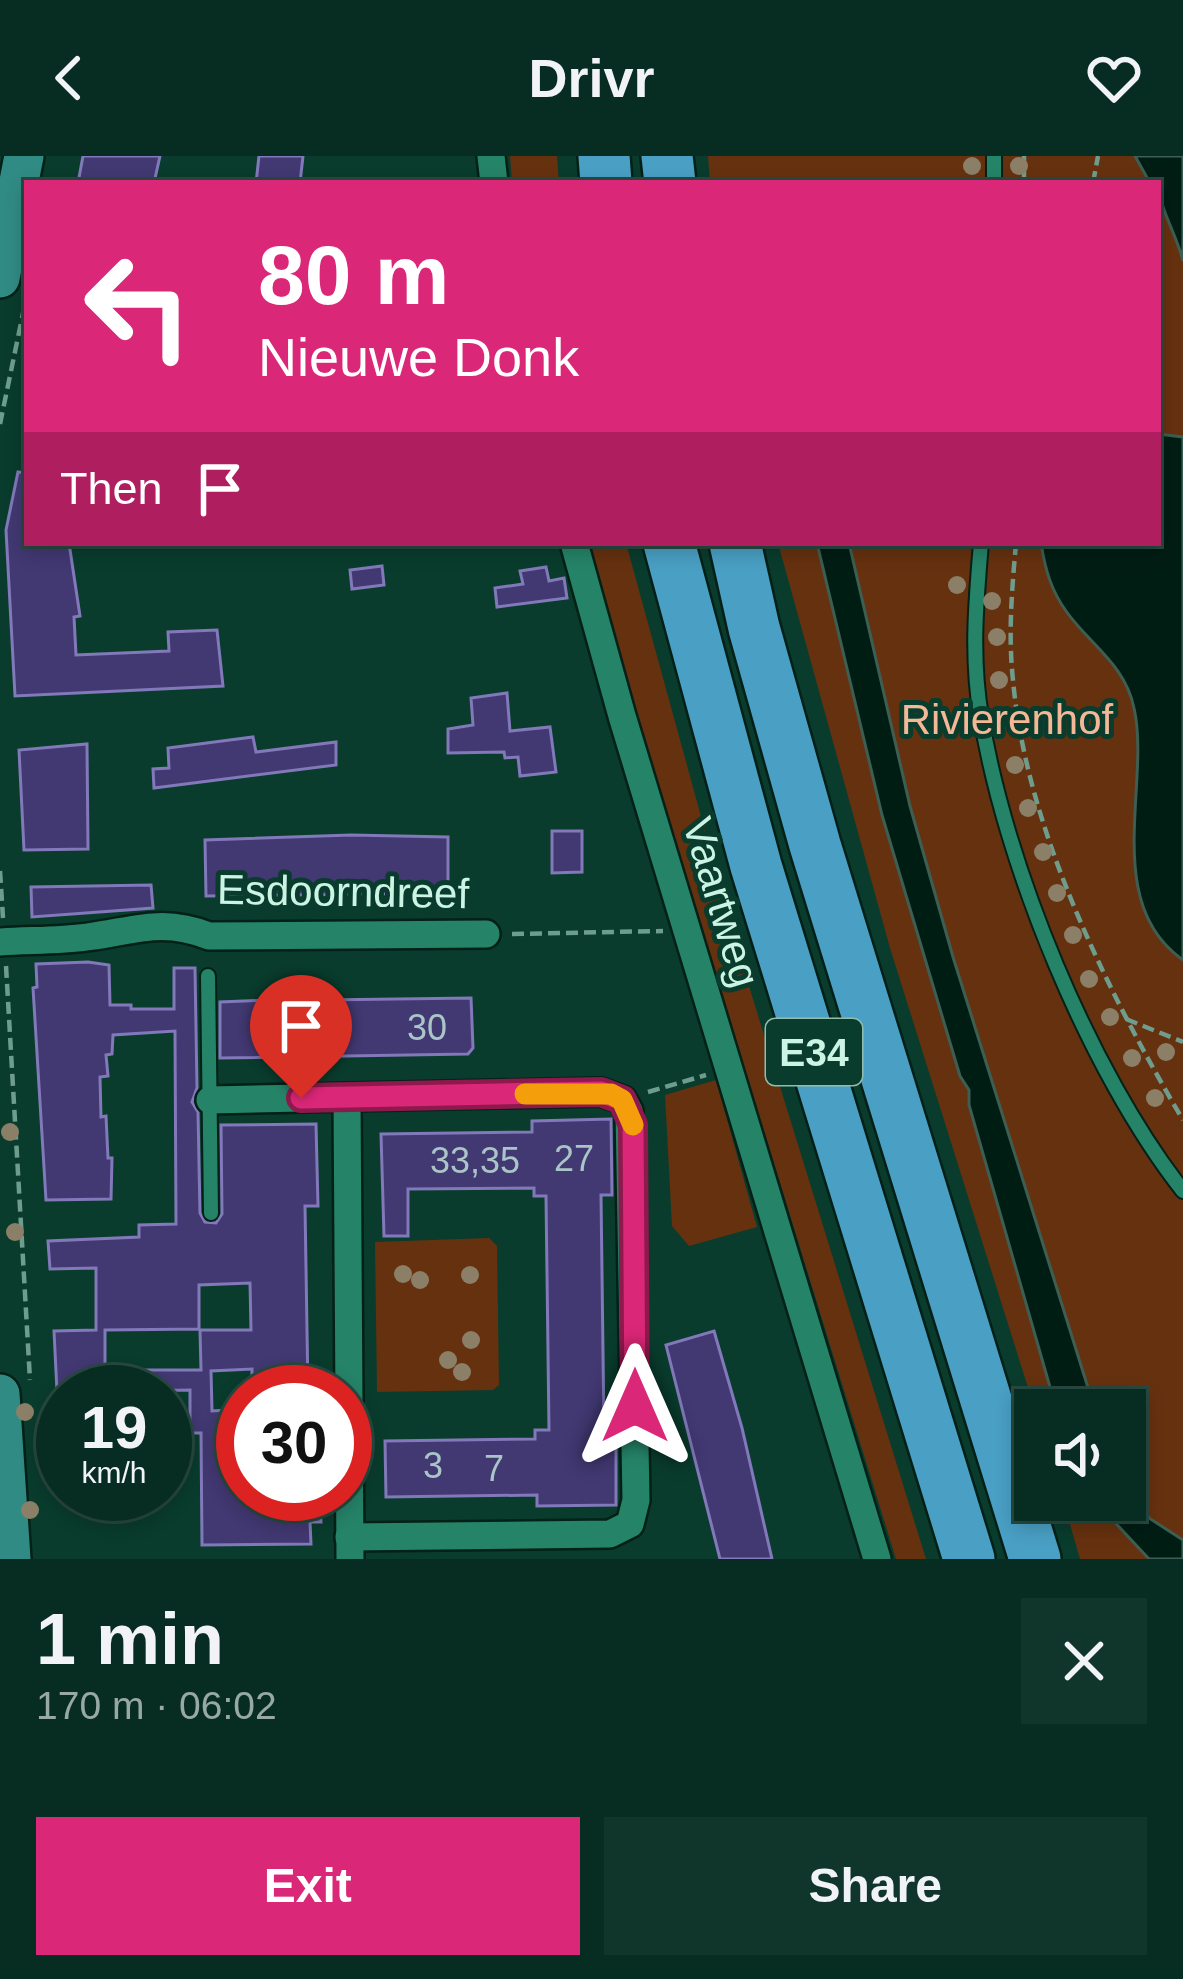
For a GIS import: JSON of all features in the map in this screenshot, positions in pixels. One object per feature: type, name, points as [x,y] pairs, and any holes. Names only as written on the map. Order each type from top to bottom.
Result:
[{"type":"highway","name":"E34","points":[[671,546],[756,866],[969,1559]]},
{"type":"highway","name":"E34","points":[[737,546],[754,628],[815,845],[1035,1559]]},
{"type":"main road","points":[[0,278],[24,156]]},
{"type":"main road","points":[[11,1559],[15,1388]]},
{"type":"street","name":"Vaartweg","points":[[575,546],[877,1559]]},
{"type":"street","name":"Esdoorndreef","points":[[3,942],[181,925],[209,936],[486,934]]},
{"type":"street","points":[[210,1100],[347,1097],[601,1092],[622,1100],[633,1125],[636,1500],[631,1524],[610,1534],[350,1548],[347,1097]]},
{"type":"lane","points":[[981,546],[974,648],[981,715],[1014,848],[1092,1037],[1130,1109],[1183,1191]]},
{"type":"lane","points":[[208,976],[211,1213]]},
{"type":"path","points":[[0,424],[24,309]]},
{"type":"path","points":[[1016,546],[1010,618],[1013,683],[1024,748],[1082,926],[1126,1019],[1183,1120]]},
{"type":"path","points":[[0,871],[15,1388]]},
{"type":"path","name":"Esdoorndreef","points":[[486,934],[687,931]]},
{"type":"path","points":[[1126,1019],[1183,1042]]},
{"type":"path","points":[[622,1100],[729,1069]]},
{"type":"green space","points":[[510,156],[557,156],[559,180],[512,180]]},
{"type":"green space","name":"Rivierenhof","points":[[708,156],[1183,156],[1183,1559],[1080,1559],[1069,1521],[1146,1521],[1146,1389],[1028,1389],[890,948],[779,546],[1161,546],[1161,180],[710,180]]},
{"type":"green space","points":[[590,546],[627,546],[736,944],[926,1559],[896,1559],[638,722]]},
{"type":"green space","points":[[716,1080],[757,1227],[689,1246],[672,1226],[665,1095]]},
{"type":"green space","points":[[489,1238],[497,1246],[499,1385],[493,1390],[377,1392],[375,1242]]},
{"type":"shaded area","points":[[1135,156],[1183,156],[1183,261],[1161,201],[1161,180],[1148,180]]},
{"type":"shaded area","points":[[1161,434],[1183,437],[1183,960],[1158,936],[1143,907],[1136,875],[1138,738],[1129,693],[1115,667],[1075,623],[1049,579],[1042,546],[1161,546]]},
{"type":"shaded area","points":[[818,546],[850,546],[910,806],[1088,1389],[1051,1389],[969,1105],[969,1090],[960,1076],[882,815]]},
{"type":"shaded area","points":[[1146,1513],[1183,1540],[1183,1559],[1149,1559],[1114,1521],[1146,1521]]},
{"type":"building","points":[[83,156],[160,156],[155,180],[79,180]]},
{"type":"building","points":[[259,156],[303,156],[300,180],[256,180]]},
{"type":"building","points":[[18,472],[24,473],[24,546],[69,546],[80,616],[74,617],[76,655],[169,651],[168,632],[217,630],[223,686],[15,696],[6,530]]},
{"type":"building","points":[[382,566],[384,585],[352,589],[350,570]]},
{"type":"building","points":[[546,567],[549,581],[564,578],[567,598],[497,607],[495,588],[523,584],[520,571]]},
{"type":"building","points":[[507,693],[510,731],[550,727],[556,772],[520,776],[518,757],[505,758],[504,752],[448,753],[448,729],[473,725],[471,698]]},
{"type":"building","points":[[253,737],[256,752],[336,742],[336,765],[154,788],[153,769],[169,768],[168,748]]},
{"type":"building","points":[[87,744],[88,849],[24,850],[19,750]]},
{"type":"building","points":[[552,831],[582,831],[582,872],[552,873]]},
{"type":"building","points":[[448,837],[448,893],[206,896],[205,840]]},
{"type":"building","points":[[151,885],[153,908],[32,917],[31,887]]},
{"type":"building","points":[[36,964],[109,965],[110,1005],[174,1009],[174,968],[195,968],[197,1088],[192,1102],[198,1112],[200,1213],[205,1222],[216,1223],[222,1214],[221,1125],[316,1124],[318,1206],[305,1206],[308,1365],[216,1365],[216,1371],[211,1371],[212,1411],[216,1411],[216,1521],[321,1521],[310,1522],[311,1544],[202,1545],[201,1433],[192,1433],[192,1370],[201,1370],[200,1330],[251,1330],[250,1283],[199,1285],[199,1329],[105,1330],[105,1365],[56,1365],[54,1331],[96,1330],[96,1268],[50,1269],[48,1241],[139,1237],[139,1225],[176,1224],[175,1031],[113,1035],[112,1054],[106,1055],[108,1076],[100,1077],[101,1117],[106,1116],[108,1158],[112,1158],[111,1199],[46,1200],[33,988],[37,987]]},
{"type":"building","points":[[271,993],[321,1000],[471,998],[473,1048],[468,1054],[220,1058],[220,1002],[270,1000]]},
{"type":"building","points":[[611,1119],[612,1195],[601,1195],[604,1430],[616,1430],[616,1505],[537,1506],[537,1495],[386,1497],[385,1441],[535,1439],[535,1430],[549,1430],[546,1196],[534,1196],[534,1188],[408,1189],[408,1236],[384,1236],[381,1134],[532,1132],[532,1121]]},
{"type":"building","points":[[714,1331],[772,1559],[720,1559],[666,1345]]},
{"type":"slow traffic","points":[[525,1094],[611,1094],[622,1100],[633,1125]]},
{"type":"route","points":[[301,1098],[601,1092],[622,1100],[633,1125],[635,1406]]}]
